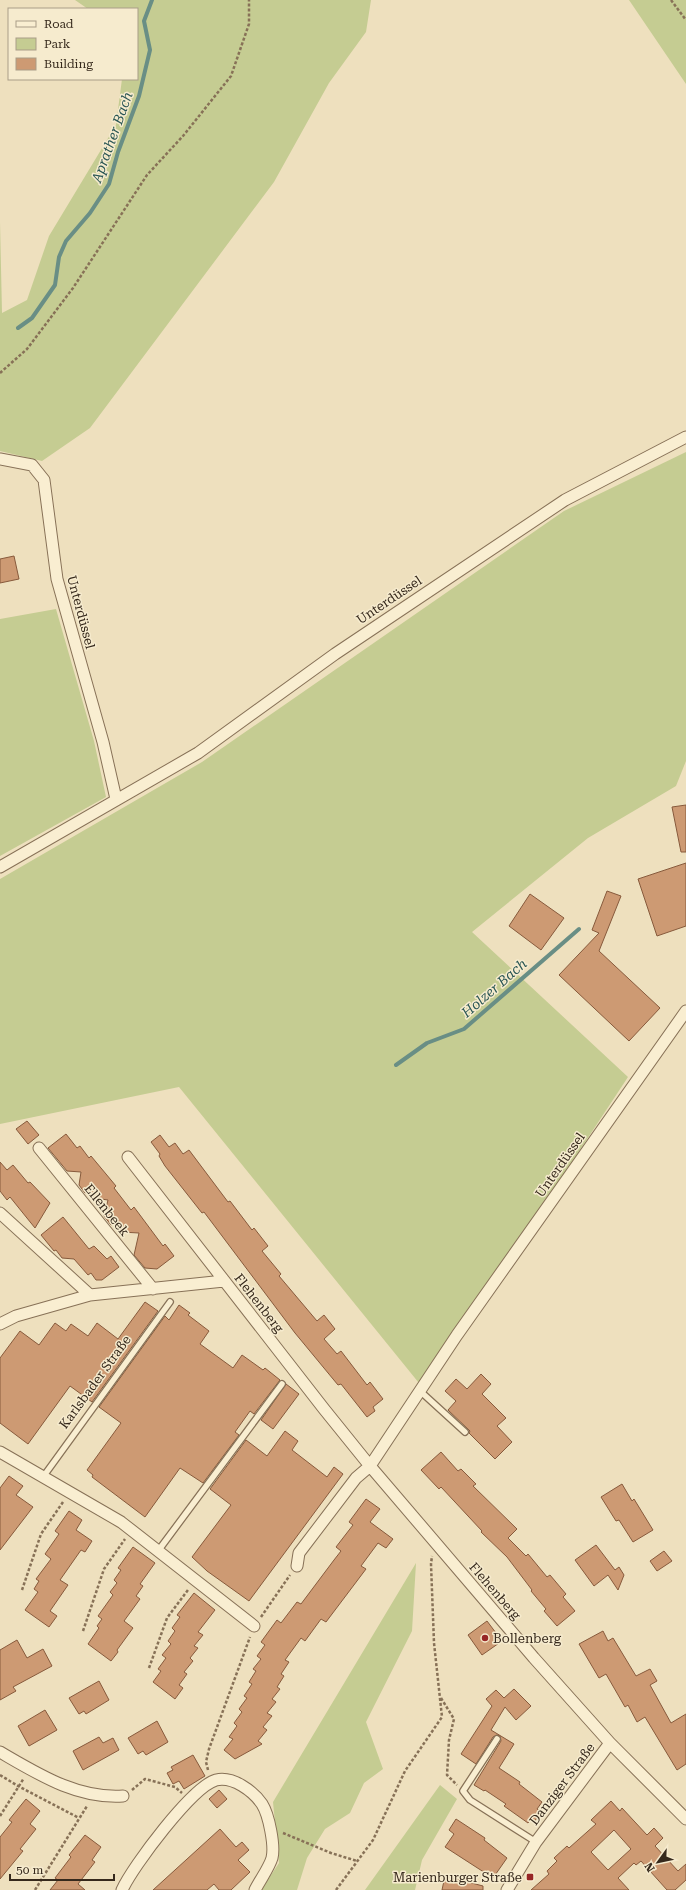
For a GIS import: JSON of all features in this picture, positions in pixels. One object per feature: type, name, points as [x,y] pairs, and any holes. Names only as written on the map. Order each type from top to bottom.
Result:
[{"type":"street","name":"Unterdüssel","points":[[0,867],[198,753],[335,654],[565,500],[686,437]]},
{"type":"street","name":"Unterdüssel","points":[[0,460],[32,465],[44,480],[57,579],[103,742],[116,799]]},
{"type":"street","name":"Unterdüssel","points":[[420,1391],[686,1011]]},
{"type":"street","name":"Ellenbeek","points":[[39,1148],[153,1288]]},
{"type":"street","name":"Flehenberg","points":[[128,1157],[370,1466],[434,1542],[610,1743],[686,1819]]},
{"type":"street","points":[[0,1213],[90,1295]]},
{"type":"street","points":[[0,1324],[16,1316],[90,1295],[224,1281]]},
{"type":"street","points":[[297,1566],[299,1553],[356,1478],[370,1466],[420,1391]]},
{"type":"street","points":[[0,1452],[121,1522],[254,1626]]},
{"type":"street","name":"Danziger Straße","points":[[507,1890],[536,1842],[610,1743]]},
{"type":"street","points":[[0,1752],[30,1769],[75,1791],[108,1797],[123,1796]]},
{"type":"street","points":[[122,1890],[144,1855],[190,1799],[212,1782],[218,1780],[232,1780],[249,1791],[263,1805],[271,1828],[272,1857],[255,1890]]},
{"type":"lane","name":"Karlsbader Straße","points":[[43,1478],[170,1302]]},
{"type":"lane","points":[[158,1551],[282,1384]]},
{"type":"lane","points":[[420,1391],[465,1432]]},
{"type":"lane","points":[[463,1791],[497,1739]]},
{"type":"lane","name":"Danziger Straße","points":[[463,1791],[470,1800],[536,1842]]},
{"type":"path","points":[[0,373],[27,349],[73,288],[147,175],[183,136],[231,76],[249,24],[249,0]]},
{"type":"path","points":[[671,0],[686,20]]},
{"type":"path","points":[[22,1590],[41,1534],[69,1493]]},
{"type":"path","points":[[83,1631],[104,1569],[131,1530]]},
{"type":"path","points":[[434,1542],[431,1564],[434,1643],[441,1698],[454,1719],[449,1740],[447,1775],[463,1791]]},
{"type":"path","points":[[206,1762],[209,1749],[254,1626],[297,1566]]},
{"type":"path","points":[[149,1668],[167,1618],[195,1580]]},
{"type":"path","points":[[336,1890],[373,1840],[405,1771],[442,1717],[440,1690]]},
{"type":"path","points":[[0,1816],[30,1769]]},
{"type":"path","points":[[0,1775],[79,1818]]},
{"type":"path","points":[[123,1796],[145,1779],[175,1787],[190,1799]]},
{"type":"path","points":[[35,1890],[94,1795]]},
{"type":"path","points":[[292,1836],[309,1844],[358,1861]]},
{"type":"green space","points":[[75,0],[371,0],[366,32],[329,83],[274,182],[90,428],[42,461],[0,451],[0,222],[2,313],[27,300],[49,236],[116,125],[122,80],[138,80],[138,8],[87,8]]},
{"type":"green space","points":[[629,0],[686,0],[686,84]]},
{"type":"green space","points":[[686,452],[686,761],[676,786],[588,838],[472,932],[628,1077],[423,1388],[179,1087],[0,1124],[0,879],[202,762],[564,511]]},
{"type":"green space","points":[[56,609],[94,741],[106,797],[0,856],[0,619]]},
{"type":"green space","points":[[416,1563],[412,1631],[366,1722],[383,1769],[364,1783],[350,1813],[325,1829],[307,1858],[297,1890],[261,1890],[279,1863],[273,1802]]},
{"type":"green space","points":[[440,1785],[457,1799],[422,1860],[415,1890],[365,1890]]},
{"type":"building","points":[[14,556],[19,579],[0,583],[0,559]]},
{"type":"building","points":[[686,805],[686,852],[681,852],[672,807]]},
{"type":"building","points":[[686,863],[686,926],[657,936],[638,879]]},
{"type":"building","points":[[607,891],[621,896],[599,951],[660,1008],[629,1041],[559,975],[599,933],[592,930]]},
{"type":"building","points":[[530,894],[564,918],[541,950],[509,926]]},
{"type":"building","points":[[27,1121],[39,1135],[28,1144],[16,1129]]},
{"type":"building","points":[[66,1134],[77,1148],[80,1146],[89,1158],[91,1156],[116,1186],[114,1188],[131,1210],[134,1207],[163,1246],[165,1244],[174,1256],[157,1269],[145,1268],[134,1255],[139,1233],[121,1232],[114,1223],[111,1225],[104,1216],[108,1200],[94,1198],[88,1191],[85,1193],[79,1185],[81,1172],[67,1171],[48,1148]]},
{"type":"building","points":[[160,1135],[169,1147],[175,1143],[183,1154],[189,1150],[228,1202],[230,1201],[252,1230],[254,1228],[268,1246],[262,1251],[281,1274],[279,1276],[317,1321],[324,1315],[335,1329],[324,1339],[337,1354],[341,1351],[367,1385],[370,1382],[383,1399],[373,1407],[375,1411],[367,1417],[341,1384],[338,1385],[295,1333],[204,1212],[202,1213],[165,1166],[159,1156],[160,1154],[151,1142]]},
{"type":"building","points":[[0,1162],[7,1170],[13,1165],[28,1183],[30,1182],[50,1203],[35,1228],[10,1197],[7,1200],[0,1191]]},
{"type":"building","points":[[63,1217],[89,1249],[94,1246],[107,1259],[111,1256],[119,1267],[102,1280],[96,1280],[91,1273],[88,1275],[74,1259],[62,1258],[56,1250],[54,1251],[41,1235]]},
{"type":"building","points":[[145,1302],[158,1311],[92,1402],[70,1386],[28,1444],[0,1423],[0,1358],[20,1331],[39,1345],[55,1323],[66,1331],[71,1324],[88,1336],[97,1323],[118,1339]]},
{"type":"building","points":[[179,1305],[190,1313],[188,1315],[209,1331],[200,1344],[233,1368],[242,1355],[263,1370],[265,1368],[280,1380],[254,1414],[250,1411],[235,1432],[239,1435],[203,1483],[180,1468],[145,1517],[92,1477],[93,1475],[87,1470],[121,1423],[99,1407],[165,1316],[169,1320]]},
{"type":"building","points":[[481,1374],[491,1384],[482,1394],[506,1418],[497,1426],[512,1442],[495,1459],[469,1433],[470,1431],[448,1410],[456,1401],[445,1391],[456,1379],[467,1389]]},
{"type":"building","points":[[286,1384],[299,1394],[273,1429],[261,1420]]},
{"type":"building","points":[[285,1431],[298,1441],[292,1450],[327,1477],[334,1467],[343,1474],[249,1601],[207,1571],[192,1557],[231,1505],[210,1489],[246,1440],[267,1456]]},
{"type":"building","points":[[441,1452],[458,1471],[461,1469],[476,1484],[473,1486],[517,1529],[508,1538],[526,1556],[528,1554],[547,1577],[550,1575],[566,1594],[563,1597],[575,1611],[557,1626],[544,1611],[546,1609],[531,1591],[532,1590],[507,1557],[481,1532],[482,1531],[441,1487],[439,1489],[421,1470]]},
{"type":"building","points":[[9,1476],[23,1486],[16,1495],[33,1507],[0,1550],[0,1488]]},
{"type":"building","points":[[622,1484],[632,1501],[634,1499],[653,1530],[633,1542],[619,1520],[616,1521],[601,1497]]},
{"type":"building","points":[[366,1499],[380,1509],[370,1522],[393,1539],[386,1548],[378,1543],[361,1566],[366,1569],[326,1622],[321,1619],[305,1641],[301,1638],[285,1660],[289,1662],[281,1674],[284,1676],[277,1687],[280,1689],[272,1699],[276,1702],[267,1713],[272,1716],[263,1727],[267,1730],[258,1741],[262,1744],[235,1759],[224,1750],[233,1739],[229,1737],[237,1726],[234,1723],[242,1712],[239,1709],[247,1698],[244,1696],[252,1684],[249,1682],[256,1671],[253,1669],[261,1659],[257,1656],[265,1645],[261,1642],[277,1620],[281,1623],[297,1602],[301,1604],[341,1551],[336,1547],[353,1525],[349,1522]]},
{"type":"building","points":[[69,1511],[82,1520],[76,1530],[92,1541],[85,1552],[81,1550],[60,1580],[68,1585],[50,1611],[57,1616],[49,1627],[25,1610],[38,1592],[34,1589],[39,1581],[36,1579],[51,1559],[45,1554],[59,1534],[55,1531]]},
{"type":"building","points":[[596,1545],[615,1570],[619,1567],[624,1575],[618,1590],[608,1575],[594,1586],[575,1560]]},
{"type":"building","points":[[133,1547],[155,1563],[140,1584],[143,1586],[136,1596],[140,1599],[124,1621],[133,1628],[111,1661],[88,1644],[99,1628],[97,1626],[102,1619],[98,1616],[113,1595],[110,1592],[117,1583],[114,1580],[121,1570],[118,1568]]},
{"type":"building","points":[[664,1551],[672,1561],[657,1571],[650,1561]]},
{"type":"building","points":[[194,1593],[215,1610],[198,1632],[203,1635],[194,1646],[198,1648],[190,1658],[193,1661],[184,1672],[187,1674],[179,1685],[183,1688],[175,1699],[153,1682],[161,1671],[158,1669],[166,1658],[162,1655],[171,1644],[168,1641],[175,1631],[172,1628],[180,1617],[177,1615]]},
{"type":"building","name":"Bollenberg","points":[[487,1621],[502,1641],[482,1655],[468,1635]]},
{"type":"building","points":[[603,1631],[608,1641],[613,1638],[636,1676],[650,1669],[657,1681],[650,1685],[671,1723],[686,1714],[686,1764],[677,1770],[645,1717],[637,1722],[628,1705],[625,1707],[606,1674],[599,1678],[579,1644]]},
{"type":"building","points":[[17,1640],[27,1658],[43,1649],[52,1666],[13,1687],[16,1691],[0,1700],[0,1650]]},
{"type":"building","points":[[99,1681],[109,1700],[86,1714],[84,1711],[79,1714],[69,1698]]},
{"type":"building","points":[[514,1689],[531,1706],[516,1720],[505,1707],[491,1730],[514,1744],[499,1768],[520,1782],[519,1784],[542,1802],[537,1809],[541,1812],[534,1822],[530,1820],[528,1823],[504,1806],[506,1804],[485,1790],[484,1791],[474,1785],[501,1741],[500,1736],[497,1735],[493,1737],[476,1764],[461,1754],[492,1706],[486,1699],[496,1690],[504,1698]]},
{"type":"building","points":[[45,1710],[57,1730],[29,1746],[18,1726]]},
{"type":"building","points":[[157,1721],[168,1742],[146,1755],[143,1751],[138,1754],[128,1738]]},
{"type":"building","points":[[99,1737],[103,1743],[113,1738],[119,1750],[83,1770],[73,1751]]},
{"type":"building","points":[[193,1755],[205,1776],[184,1789],[179,1781],[173,1784],[167,1773],[173,1770],[171,1767]]},
{"type":"building","points":[[219,1790],[227,1799],[217,1808],[209,1799]]},
{"type":"building","points":[[26,1799],[40,1811],[30,1824],[36,1829],[20,1849],[23,1851],[0,1879],[0,1837],[12,1822],[9,1820]]},
{"type":"building","points":[[611,1801],[620,1811],[622,1808],[647,1835],[654,1828],[663,1838],[655,1846],[678,1871],[686,1864],[686,1880],[675,1890],[667,1890],[641,1861],[636,1865],[634,1863],[618,1878],[629,1890],[531,1890],[549,1874],[547,1871],[557,1861],[554,1858],[567,1846],[569,1848],[596,1824],[591,1820]],"holes":[[[614,1830],[631,1849],[608,1870],[591,1852]]]},
{"type":"building","points":[[456,1819],[485,1838],[484,1840],[507,1858],[493,1878],[445,1847],[454,1834],[449,1830]]},
{"type":"building","points":[[220,1829],[236,1847],[242,1842],[249,1850],[238,1860],[250,1872],[231,1890],[219,1890],[214,1884],[207,1890],[153,1890]]},
{"type":"building","points":[[85,1835],[101,1847],[92,1860],[95,1862],[78,1884],[85,1890],[50,1890],[58,1880],[55,1878],[71,1857],[69,1855]]},
{"type":"building","points":[[445,1876],[483,1886],[483,1890],[442,1890]]},
{"type":"waterway","name":"Aprather Bach","points":[[18,328],[32,318],[55,285],[59,257],[66,241],[90,213],[109,184],[118,152],[139,96],[150,50],[144,21],[152,0]]},
{"type":"waterway","name":"Holzer Bach","points":[[396,1065],[427,1043],[464,1029],[579,929]]},
{"type":"place","name":"Bollenberg","points":[[485,1638]]},
{"type":"place","name":"Marienburger Straße","points":[[530,1877]]}]
